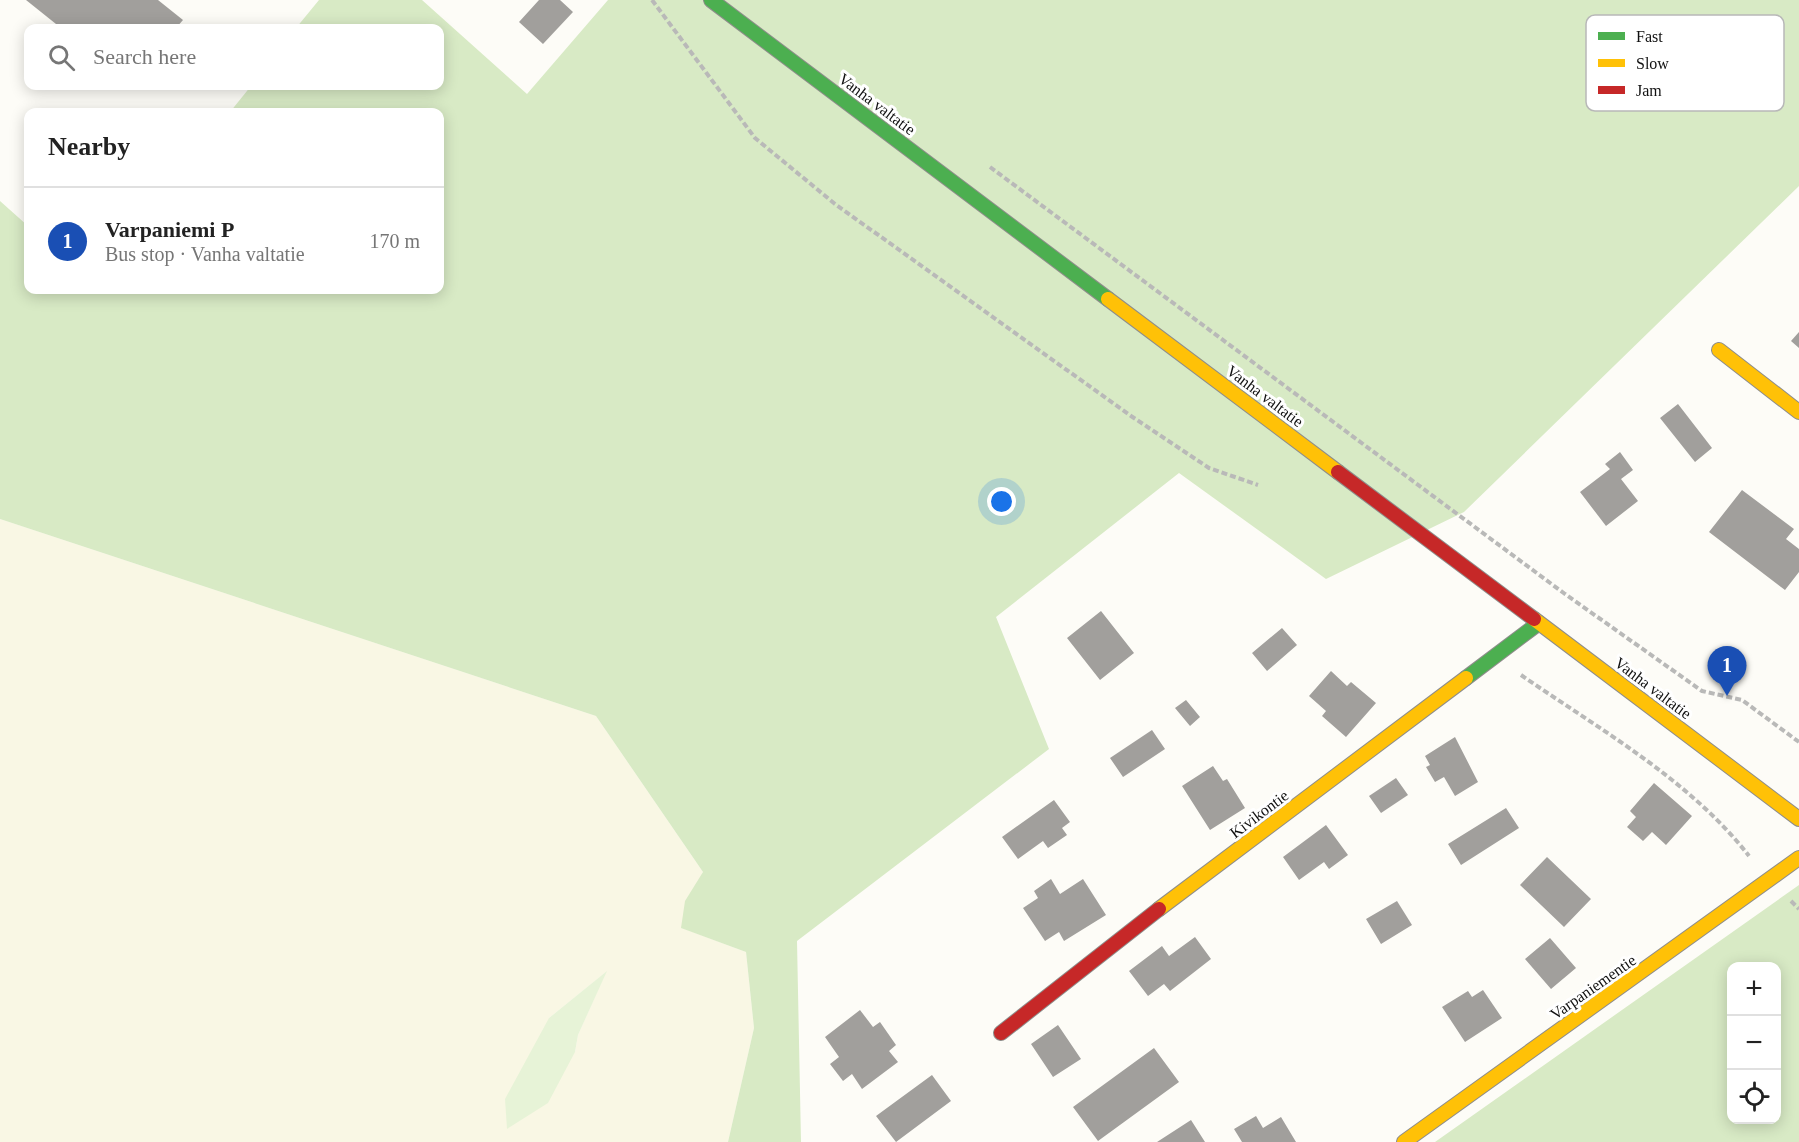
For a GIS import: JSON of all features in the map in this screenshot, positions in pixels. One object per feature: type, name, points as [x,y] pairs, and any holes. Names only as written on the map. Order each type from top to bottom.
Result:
[{"type":"main road","name":"Vanha valtatie","points":[[711,0],[1799,819]]},
{"type":"main road","points":[[1719,350],[1799,412]]},
{"type":"main road","name":"Kivikontie","points":[[1001,1033],[1077,971],[1539,623]]},
{"type":"main road","name":"Varpaniementie","points":[[1404,1142],[1799,858]]},
{"type":"path","points":[[652,0],[755,138],[835,204],[1131,416],[1209,468],[1258,485]]},
{"type":"path","points":[[987,165],[1565,594],[1702,691],[1742,700],[1799,742]]},
{"type":"path","points":[[1496,657],[1661,772],[1730,831],[1770,881],[1799,909]]},
{"type":"shaded area","points":[[0,519],[596,716],[703,872],[682,928],[746,952],[754,1028],[728,1142],[0,1142]],"holes":[[[606,972],[578,1035],[575,1052],[549,1018]]]},
{"type":"green space","points":[[319,0],[422,0],[527,94],[608,0],[1799,0],[1799,186],[1464,512],[1326,579],[1179,473],[996,617],[1049,749],[797,941],[801,1142],[728,1142],[754,1028],[746,952],[681,928],[685,901],[703,872],[596,716],[0,519],[0,201],[24,222],[24,294],[444,294],[444,108],[233,108],[248,90],[444,90],[444,24],[299,24]]},
{"type":"green space","points":[[1799,885],[1799,1142],[1435,1142]]},
{"type":"green space","points":[[607,971],[578,1035],[575,1052],[548,1103],[507,1129],[505,1099],[549,1018]]},
{"type":"building","points":[[26,0],[158,0],[183,20],[180,24],[56,24]]},
{"type":"building","points":[[539,0],[560,0],[573,12],[543,44],[519,22]]},
{"type":"building","points":[[1799,332],[1799,348],[1791,341]]},
{"type":"building","points":[[1678,404],[1712,448],[1695,462],[1660,418]]},
{"type":"building","points":[[1620,452],[1633,470],[1621,479],[1638,501],[1606,526],[1580,492],[1610,469],[1605,464]]},
{"type":"building","points":[[1742,490],[1794,529],[1786,539],[1799,549],[1799,572],[1785,590],[1709,532]]},
{"type":"building","points":[[1101,611],[1134,653],[1100,680],[1067,638]]},
{"type":"building","points":[[1282,628],[1297,645],[1267,671],[1252,653]]},
{"type":"building","points":[[1331,671],[1347,686],[1351,682],[1376,703],[1346,737],[1322,716],[1326,711],[1309,696]]},
{"type":"building","points":[[1186,700],[1200,717],[1190,726],[1175,708]]},
{"type":"building","points":[[1152,730],[1165,749],[1123,777],[1110,758]]},
{"type":"building","points":[[1455,737],[1478,782],[1455,796],[1444,777],[1435,782],[1426,767],[1430,765],[1425,756]]},
{"type":"building","points":[[1213,766],[1223,781],[1227,779],[1245,808],[1210,830],[1182,786]]},
{"type":"building","points":[[1396,778],[1408,795],[1381,813],[1369,796]]},
{"type":"building","points":[[1654,783],[1692,816],[1666,845],[1652,832],[1643,841],[1627,827],[1636,817],[1630,811]]},
{"type":"building","points":[[1054,800],[1070,822],[1062,828],[1067,835],[1048,848],[1043,841],[1018,859],[1002,837]]},
{"type":"building","points":[[1506,808],[1519,828],[1461,865],[1448,844]]},
{"type":"building","points":[[1326,825],[1348,855],[1329,869],[1324,862],[1299,880],[1283,857]]},
{"type":"building","points":[[1547,857],[1591,899],[1564,927],[1520,885]]},
{"type":"building","points":[[1051,879],[1060,894],[1083,879],[1106,915],[1064,941],[1059,932],[1045,941],[1023,908],[1038,898],[1034,891]]},
{"type":"building","points":[[1397,901],[1412,925],[1381,944],[1366,919]]},
{"type":"building","points":[[1195,937],[1211,959],[1170,991],[1164,984],[1148,996],[1129,971],[1162,946],[1169,956]]},
{"type":"building","points":[[1550,938],[1576,968],[1551,989],[1525,959]]},
{"type":"building","points":[[1483,990],[1502,1018],[1465,1042],[1442,1007],[1468,991],[1472,997]]},
{"type":"building","points":[[860,1010],[873,1027],[880,1022],[896,1045],[889,1051],[898,1062],[862,1089],[852,1074],[843,1081],[830,1064],[839,1057],[825,1037]]},
{"type":"building","points":[[1058,1025],[1081,1059],[1053,1077],[1031,1044]]},
{"type":"building","points":[[1154,1048],[1179,1082],[1098,1141],[1073,1107]]},
{"type":"building","points":[[932,1075],[951,1101],[896,1142],[876,1116]]},
{"type":"building","points":[[1256,1116],[1263,1128],[1281,1117],[1296,1142],[1242,1142],[1234,1129]]},
{"type":"building","points":[[1191,1120],[1205,1142],[1157,1142]]},
{"type":"traffic: fast","points":[[711,0],[1108,299]]},
{"type":"traffic: fast","points":[[1466,678],[1539,623]]},
{"type":"traffic: slow","points":[[1108,299],[1338,472]]},
{"type":"traffic: slow","points":[[1719,350],[1799,412]]},
{"type":"traffic: slow","points":[[1534,619],[1799,819]]},
{"type":"traffic: slow","points":[[1159,909],[1466,678]]},
{"type":"traffic: slow","points":[[1404,1142],[1799,858]]},
{"type":"traffic: jam","points":[[1338,472],[1534,619]]},
{"type":"traffic: jam","points":[[1001,1033],[1159,909]]},
{"type":"place","name":"Varpaniemi P","points":[[1727,696]]}]
